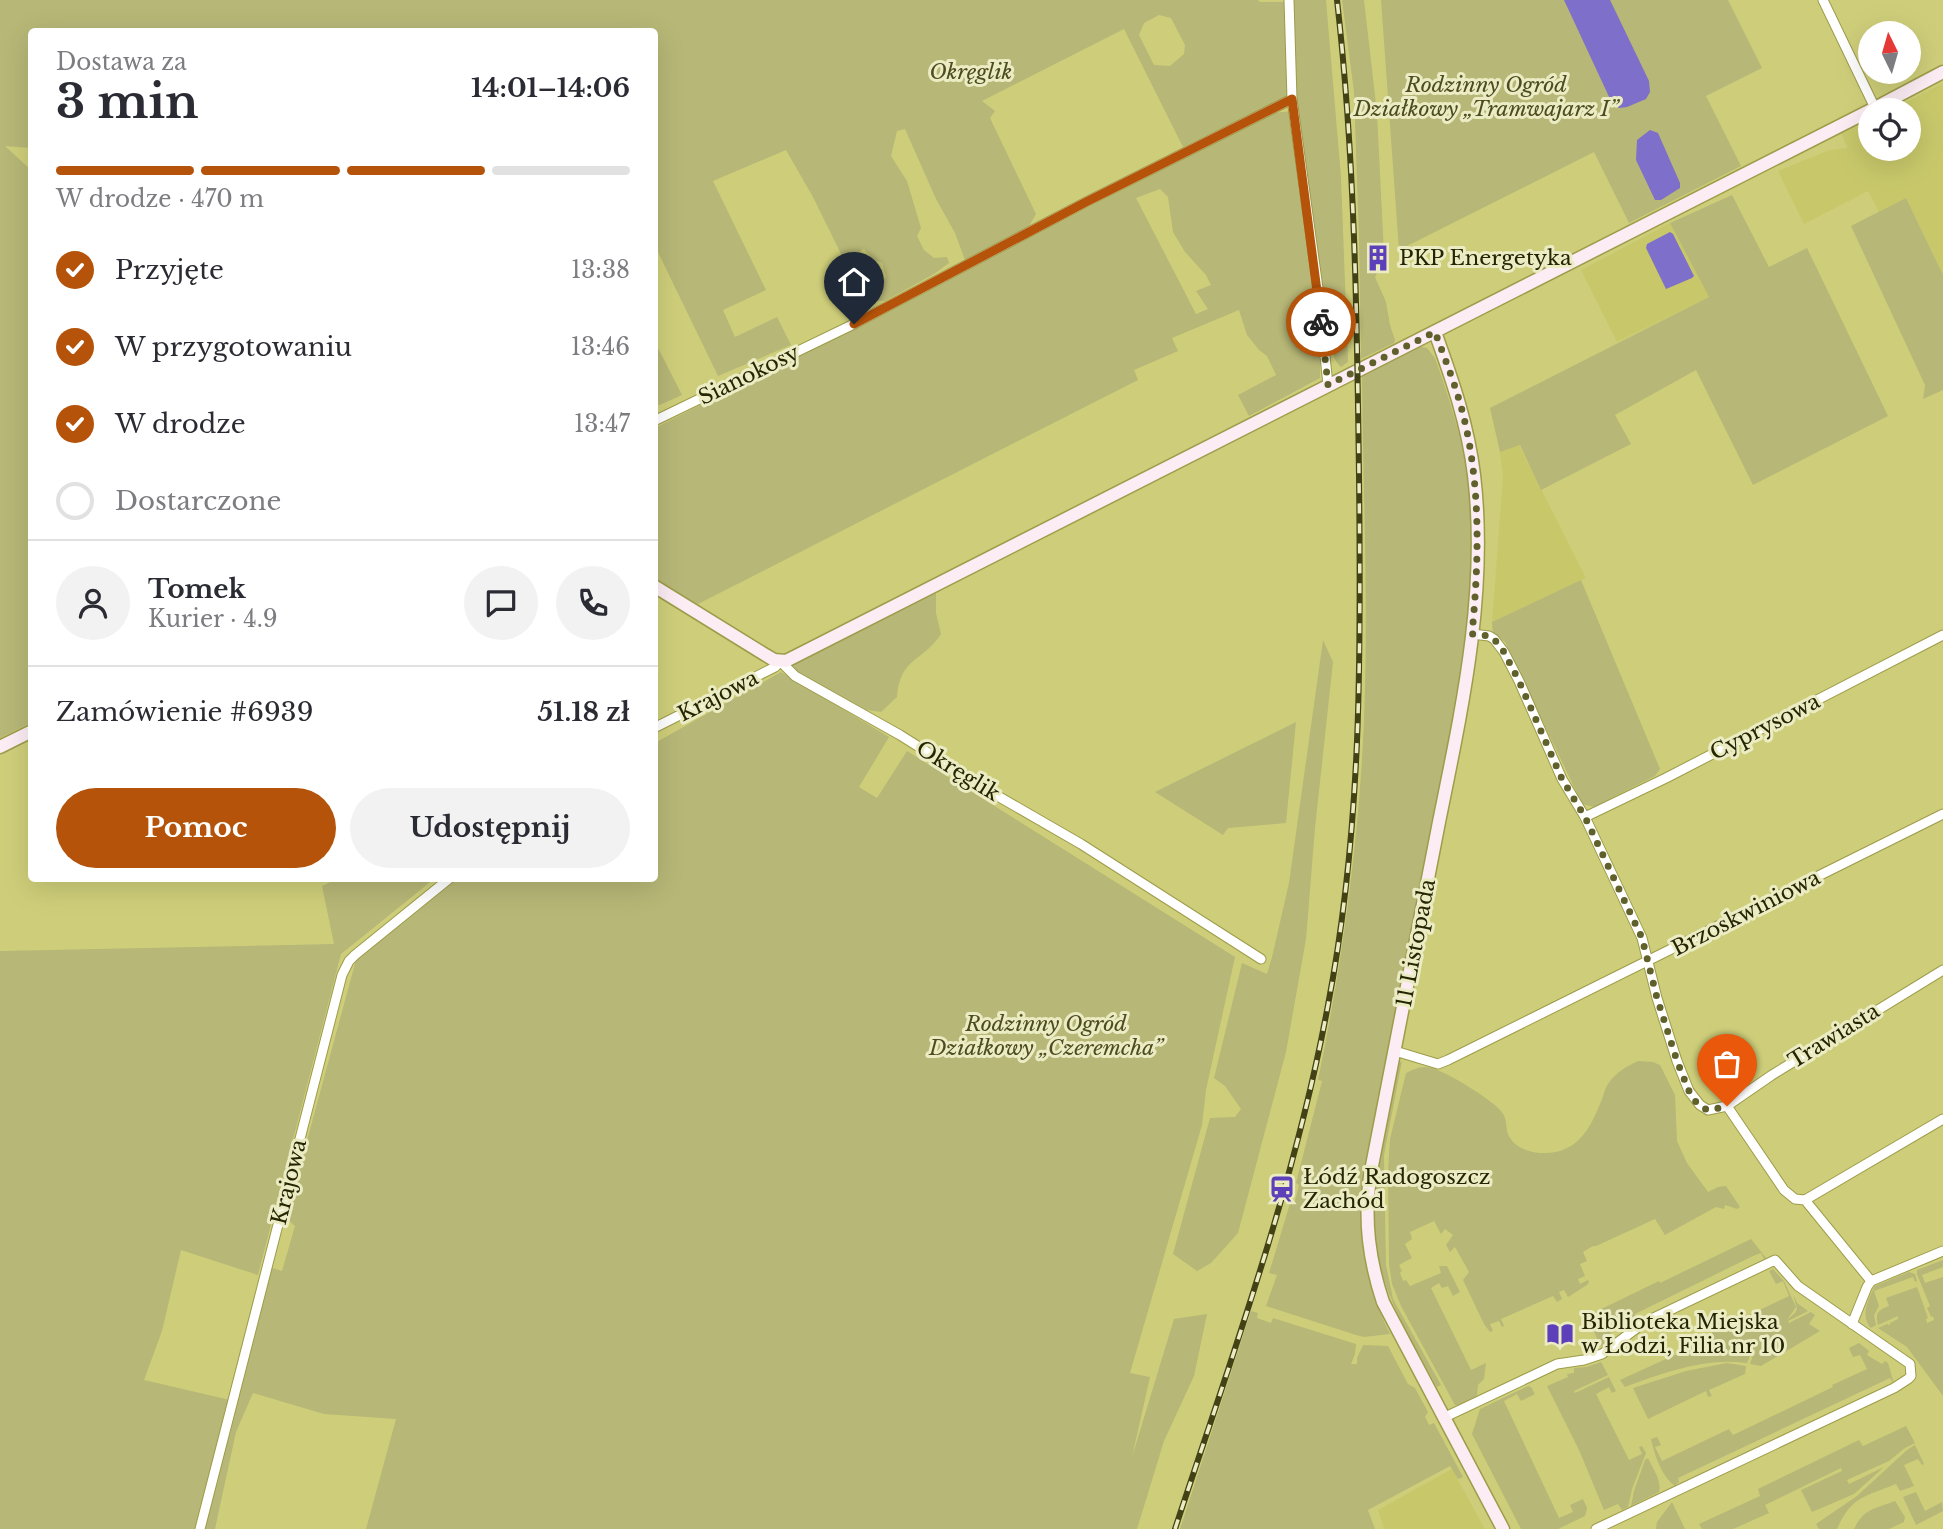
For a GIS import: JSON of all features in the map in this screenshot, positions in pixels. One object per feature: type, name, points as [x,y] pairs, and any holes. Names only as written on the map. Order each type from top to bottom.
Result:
[{"type":"street","points":[[1289,0],[1292,99],[1318,288],[1328,385]]},
{"type":"street","points":[[1823,0],[1867,98]]},
{"type":"street","points":[[1894,98],[1943,72]]},
{"type":"street","name":"Sianokosy","points":[[658,419],[854,324],[1086,202],[1292,99]]},
{"type":"street","points":[[780,661],[786,661],[1041,533],[1858,117]]},
{"type":"street","name":"11 Listopada","points":[[1435,332],[1460,404],[1475,477],[1477,557],[1472,634],[1464,693],[1368,1192],[1367,1214],[1369,1246],[1383,1302],[1503,1529]]},
{"type":"street","name":"Okręglik","points":[[658,588],[764,654],[780,661],[795,676],[900,735],[1081,844],[1261,959]]},
{"type":"street","points":[[1472,634],[1489,636],[1504,652],[1562,779],[1585,817],[1640,933],[1677,1061],[1696,1102],[1711,1110],[1727,1106],[1784,1190],[1795,1199],[1805,1200],[1943,1119]]},
{"type":"street","name":"Cyprysowa","points":[[1585,817],[1943,635]]},
{"type":"street","name":"Krajowa","points":[[658,726],[775,667],[780,661]]},
{"type":"street","points":[[0,747],[28,733]]},
{"type":"street","name":"Brzoskwiniowa","points":[[1395,1051],[1438,1064],[1448,1060],[1943,814]]},
{"type":"street","name":"Krajowa","points":[[200,1529],[342,975],[355,955],[445,882]]},
{"type":"street","name":"Trawiasta","points":[[1727,1106],[1772,1075],[1943,970]]},
{"type":"street","points":[[1805,1200],[1871,1281]]},
{"type":"street","points":[[1852,1324],[1871,1281],[1943,1251]]},
{"type":"street","points":[[1443,1418],[1557,1364],[1602,1354],[1644,1322],[1775,1259],[1798,1286],[1910,1364],[1908,1379],[1894,1388],[1596,1529]]},
{"type":"shaded area","points":[[1564,0],[1610,0],[1649,81],[1650,92],[1646,99],[1619,108],[1611,101]]},
{"type":"shaded area","points":[[1943,83],[1943,275],[1906,198],[1879,212],[1868,191],[1804,224],[1778,171],[1829,150],[1848,148],[1841,133],[1858,124],[1858,161],[1921,161],[1921,98],[1914,98]]},
{"type":"shaded area","points":[[1650,130],[1658,133],[1680,183],[1680,188],[1661,200],[1655,200],[1636,160],[1637,140]]},
{"type":"shaded area","points":[[1670,223],[1709,297],[1617,342],[1581,270]]},
{"type":"shaded area","points":[[1670,232],[1694,276],[1666,289],[1646,248],[1647,244]]},
{"type":"shaded area","points":[[1519,445],[1586,578],[1492,622],[1503,477],[1500,452]]},
{"type":"shaded area","points":[[1452,1469],[1485,1529],[1384,1529],[1378,1510]]},
{"type":"green space","points":[[0,0],[1326,0],[1341,177],[1348,362],[1341,367],[1332,352],[1326,328],[1321,283],[1313,289],[1320,340],[1320,378],[1249,416],[1238,395],[1276,375],[1267,356],[1247,335],[1239,310],[1172,338],[1178,351],[1134,370],[1138,380],[696,605],[658,580],[658,426],[1273,113],[1293,111],[1291,94],[1183,147],[1124,29],[982,101],[995,111],[990,118],[1036,214],[1029,226],[965,260],[955,233],[936,199],[905,129],[897,131],[891,156],[907,181],[921,228],[917,236],[924,250],[934,258],[947,257],[949,263],[885,301],[873,301],[874,288],[886,277],[882,263],[873,259],[864,249],[844,260],[786,150],[713,181],[766,290],[723,310],[735,337],[777,317],[791,345],[718,376],[658,252],[658,28],[28,28],[28,148],[5,146],[28,167],[28,724],[0,738]],"holes":[[[1159,15],[1171,18],[1185,45],[1184,54],[1170,66],[1154,65],[1139,35],[1144,23]],[[1160,189],[1168,197],[1173,232],[1211,285],[1196,291],[1208,309],[1196,314],[1136,198]]]},
{"type":"green space","points":[[1342,0],[1364,0],[1377,113],[1384,254],[1374,253],[1373,263],[1381,265],[1375,277],[1386,302],[1395,340],[1394,343],[1361,359],[1354,92]]},
{"type":"green space","name":"Rodzinny Ogród Działkowy „Tramwajarz I”","points":[[1381,0],[1728,0],[1762,68],[1706,96],[1741,166],[1629,223],[1594,152],[1399,250]]},
{"type":"green space","points":[[1732,195],[1769,267],[1807,248],[1888,416],[1753,485],[1696,370],[1615,415],[1631,444],[1541,490],[1520,445],[1500,452],[1490,408],[1709,297],[1670,223]]},
{"type":"green space","points":[[1906,198],[1943,275],[1943,390],[1923,399],[1925,385],[1851,226]]},
{"type":"green space","points":[[1418,346],[1427,348],[1435,358],[1462,447],[1472,517],[1472,574],[1459,689],[1362,1195],[1361,1232],[1366,1266],[1375,1300],[1390,1334],[1364,1337],[1266,1306],[1277,1275],[1269,1273],[1291,1200],[1295,1201],[1299,1185],[1296,1183],[1322,1081],[1318,1080],[1340,961],[1351,881],[1362,760],[1366,663],[1362,374]]},
{"type":"green space","points":[[658,348],[682,395],[658,406]]},
{"type":"green space","points":[[1581,580],[1660,769],[1655,776],[1594,807],[1582,804],[1505,642],[1493,634],[1492,622]]},
{"type":"green space","points":[[936,590],[936,613],[941,634],[907,667],[899,684],[897,697],[881,712],[867,710],[794,671],[793,663]]},
{"type":"green space","points":[[1323,640],[1333,662],[1306,939],[1286,1052],[1238,1233],[1211,1263],[1197,1271],[1173,1254],[1210,1118],[1235,1117],[1241,1109],[1225,1086],[1214,1078],[1242,963],[1267,974],[1272,957],[1289,883]]},
{"type":"green space","name":"Rodzinny Ogród Działkowy „Czeremcha”","points":[[781,672],[889,737],[859,787],[877,798],[907,751],[1235,957],[1206,1090],[1202,1125],[1130,1373],[1150,1377],[1132,1457],[1174,1319],[1207,1314],[1194,1376],[1164,1441],[1137,1529],[366,1529],[396,1419],[324,1414],[253,1393],[236,1432],[215,1529],[202,1529],[269,1267],[282,1271],[295,1226],[286,1218],[356,960],[453,882],[658,882],[658,741]]},
{"type":"green space","points":[[1296,722],[1286,823],[1228,828],[1223,835],[1155,792]]},
{"type":"green space","points":[[331,882],[430,882],[341,954],[258,1275],[181,1250],[162,1331],[144,1380],[230,1400],[198,1529],[0,1529],[0,951],[334,944],[322,886]]},
{"type":"green space","points":[[1402,1061],[1384,1155],[1386,1265],[1393,1299],[1441,1385],[1437,1387],[1388,1291],[1376,1234],[1375,1206],[1381,1150],[1398,1064]]},
{"type":"green space","points":[[1638,1061],[1660,1065],[1675,1095],[1677,1141],[1687,1163],[1708,1192],[1726,1186],[1740,1207],[1716,1207],[1665,1235],[1655,1219],[1593,1246],[1583,1252],[1587,1261],[1580,1264],[1585,1276],[1578,1279],[1580,1284],[1588,1280],[1587,1285],[1568,1297],[1564,1290],[1559,1292],[1562,1299],[1557,1302],[1553,1296],[1501,1319],[1504,1326],[1502,1327],[1499,1321],[1490,1324],[1493,1331],[1490,1332],[1463,1280],[1469,1272],[1455,1247],[1450,1252],[1446,1245],[1453,1235],[1445,1229],[1441,1234],[1434,1221],[1410,1232],[1412,1239],[1405,1244],[1412,1258],[1399,1265],[1403,1281],[1406,1280],[1410,1286],[1441,1273],[1439,1266],[1447,1266],[1460,1292],[1453,1296],[1448,1286],[1442,1288],[1439,1283],[1431,1288],[1471,1370],[1486,1363],[1484,1379],[1478,1385],[1477,1396],[1455,1405],[1401,1306],[1392,1284],[1389,1264],[1390,1139],[1406,1073],[1428,1067],[1457,1079],[1503,1113],[1508,1134],[1518,1146],[1533,1152],[1550,1153],[1565,1149],[1584,1134],[1611,1080]]},
{"type":"green space","points":[[1751,1239],[1766,1258],[1764,1259],[1761,1253],[1753,1256],[1635,1314],[1638,1322],[1631,1329],[1625,1322],[1610,1334],[1615,1340],[1609,1346],[1600,1345],[1589,1315]]},
{"type":"green space","points":[[1943,1260],[1943,1267],[1922,1275],[1925,1283],[1943,1277],[1943,1396],[1907,1347],[1878,1328],[1890,1325],[1898,1316],[1878,1325],[1877,1315],[1889,1306],[1886,1298],[1917,1287],[1928,1318],[1927,1323],[1934,1320],[1927,1308],[1930,1306],[1917,1270]]},
{"type":"green space","points":[[1773,1269],[1784,1281],[1796,1307],[1787,1320],[1797,1309],[1793,1294],[1797,1303],[1808,1311],[1788,1321],[1789,1323],[1811,1312],[1815,1315],[1809,1324],[1820,1331],[1761,1366],[1750,1364],[1755,1349],[1747,1363],[1701,1364],[1625,1387],[1620,1380],[1690,1348],[1688,1344],[1789,1296],[1783,1281],[1776,1284],[1769,1271]]},
{"type":"green space","points":[[1909,1272],[1915,1274],[1917,1281],[1915,1282],[1913,1277],[1874,1291],[1879,1306],[1874,1315],[1876,1325],[1871,1328],[1866,1313],[1875,1286]]},
{"type":"green space","points":[[1251,1311],[1258,1313],[1257,1318],[1271,1323],[1273,1318],[1356,1344],[1351,1364],[1357,1364],[1363,1345],[1388,1346],[1408,1384],[1415,1388],[1428,1412],[1425,1417],[1429,1425],[1434,1423],[1463,1477],[1458,1479],[1450,1466],[1368,1510],[1375,1529],[1180,1529]]},
{"type":"green space","points":[[1859,1343],[1869,1351],[1867,1355],[1882,1364],[1885,1361],[1888,1363],[1894,1384],[1890,1378],[1678,1478],[1677,1487],[1667,1479],[1651,1439],[1657,1437],[1661,1445],[1655,1447],[1662,1461],[1729,1429],[1733,1435],[1867,1369],[1860,1355],[1853,1357],[1849,1348]]},
{"type":"green space","points":[[1601,1362],[1608,1375],[1574,1391],[1575,1393],[1609,1377],[1616,1391],[1612,1393],[1609,1387],[1596,1394],[1629,1460],[1642,1454],[1639,1447],[1642,1446],[1646,1453],[1628,1507],[1622,1510],[1618,1504],[1604,1510],[1579,1450],[1547,1386],[1568,1377],[1567,1374],[1574,1373],[1574,1368]]},
{"type":"green space","points":[[1727,1363],[1746,1366],[1745,1374],[1709,1390],[1712,1396],[1708,1397],[1706,1391],[1648,1419],[1633,1388],[1686,1371]]},
{"type":"green space","points":[[1528,1386],[1535,1394],[1521,1401],[1517,1394],[1504,1401],[1559,1518],[1573,1512],[1570,1505],[1583,1499],[1587,1508],[1585,1516],[1558,1529],[1521,1529],[1472,1434],[1480,1409]]},
{"type":"green space","points":[[1906,1426],[1915,1443],[1889,1461],[1847,1480],[1849,1484],[1884,1467],[1854,1494],[1812,1512],[1801,1490],[1842,1471],[1841,1468],[1765,1505],[1769,1513],[1733,1529],[1702,1529],[1699,1524],[1760,1496],[1758,1489],[1859,1440],[1863,1446]]},
{"type":"green space","points":[[1915,1445],[1924,1464],[1918,1459],[1904,1465],[1914,1486],[1900,1491],[1896,1484],[1867,1495],[1848,1510],[1837,1529],[1819,1529],[1816,1524],[1857,1496]]},
{"type":"green space","points":[[1648,1458],[1658,1479],[1659,1492],[1631,1506],[1634,1491]]},
{"type":"green space","points":[[1916,1492],[1925,1511],[1942,1502],[1943,1511],[1916,1525],[1903,1497]]},
{"type":"green space","points":[[1895,1501],[1905,1517],[1904,1522],[1889,1529],[1854,1529],[1866,1513]]},
{"type":"green space","points":[[1672,1502],[1685,1529],[1656,1529],[1657,1522]]},
{"type":"railway","points":[[1175,1529],[1240,1334],[1298,1138],[1328,1005],[1347,873],[1359,675],[1359,476],[1351,178],[1337,0]]},
{"type":"way so far","points":[[1321,322],[1328,385],[1435,332],[1460,404],[1475,477],[1477,557],[1472,634],[1489,636],[1504,652],[1562,779],[1585,817],[1642,938],[1657,998],[1689,1091],[1705,1109],[1727,1106]]},
{"type":"place","name":"PKP Energetyka","points":[[1378,258]]},
{"type":"place","name":"Łódź Radogoszcz Zachód","points":[[1282,1189]]},
{"type":"place","name":"Biblioteka Miejska w Łodzi, Filia nr 10","points":[[1560,1334]]},
{"type":"route","points":[[854,324],[1086,202],[1292,99],[1321,322]]}]
